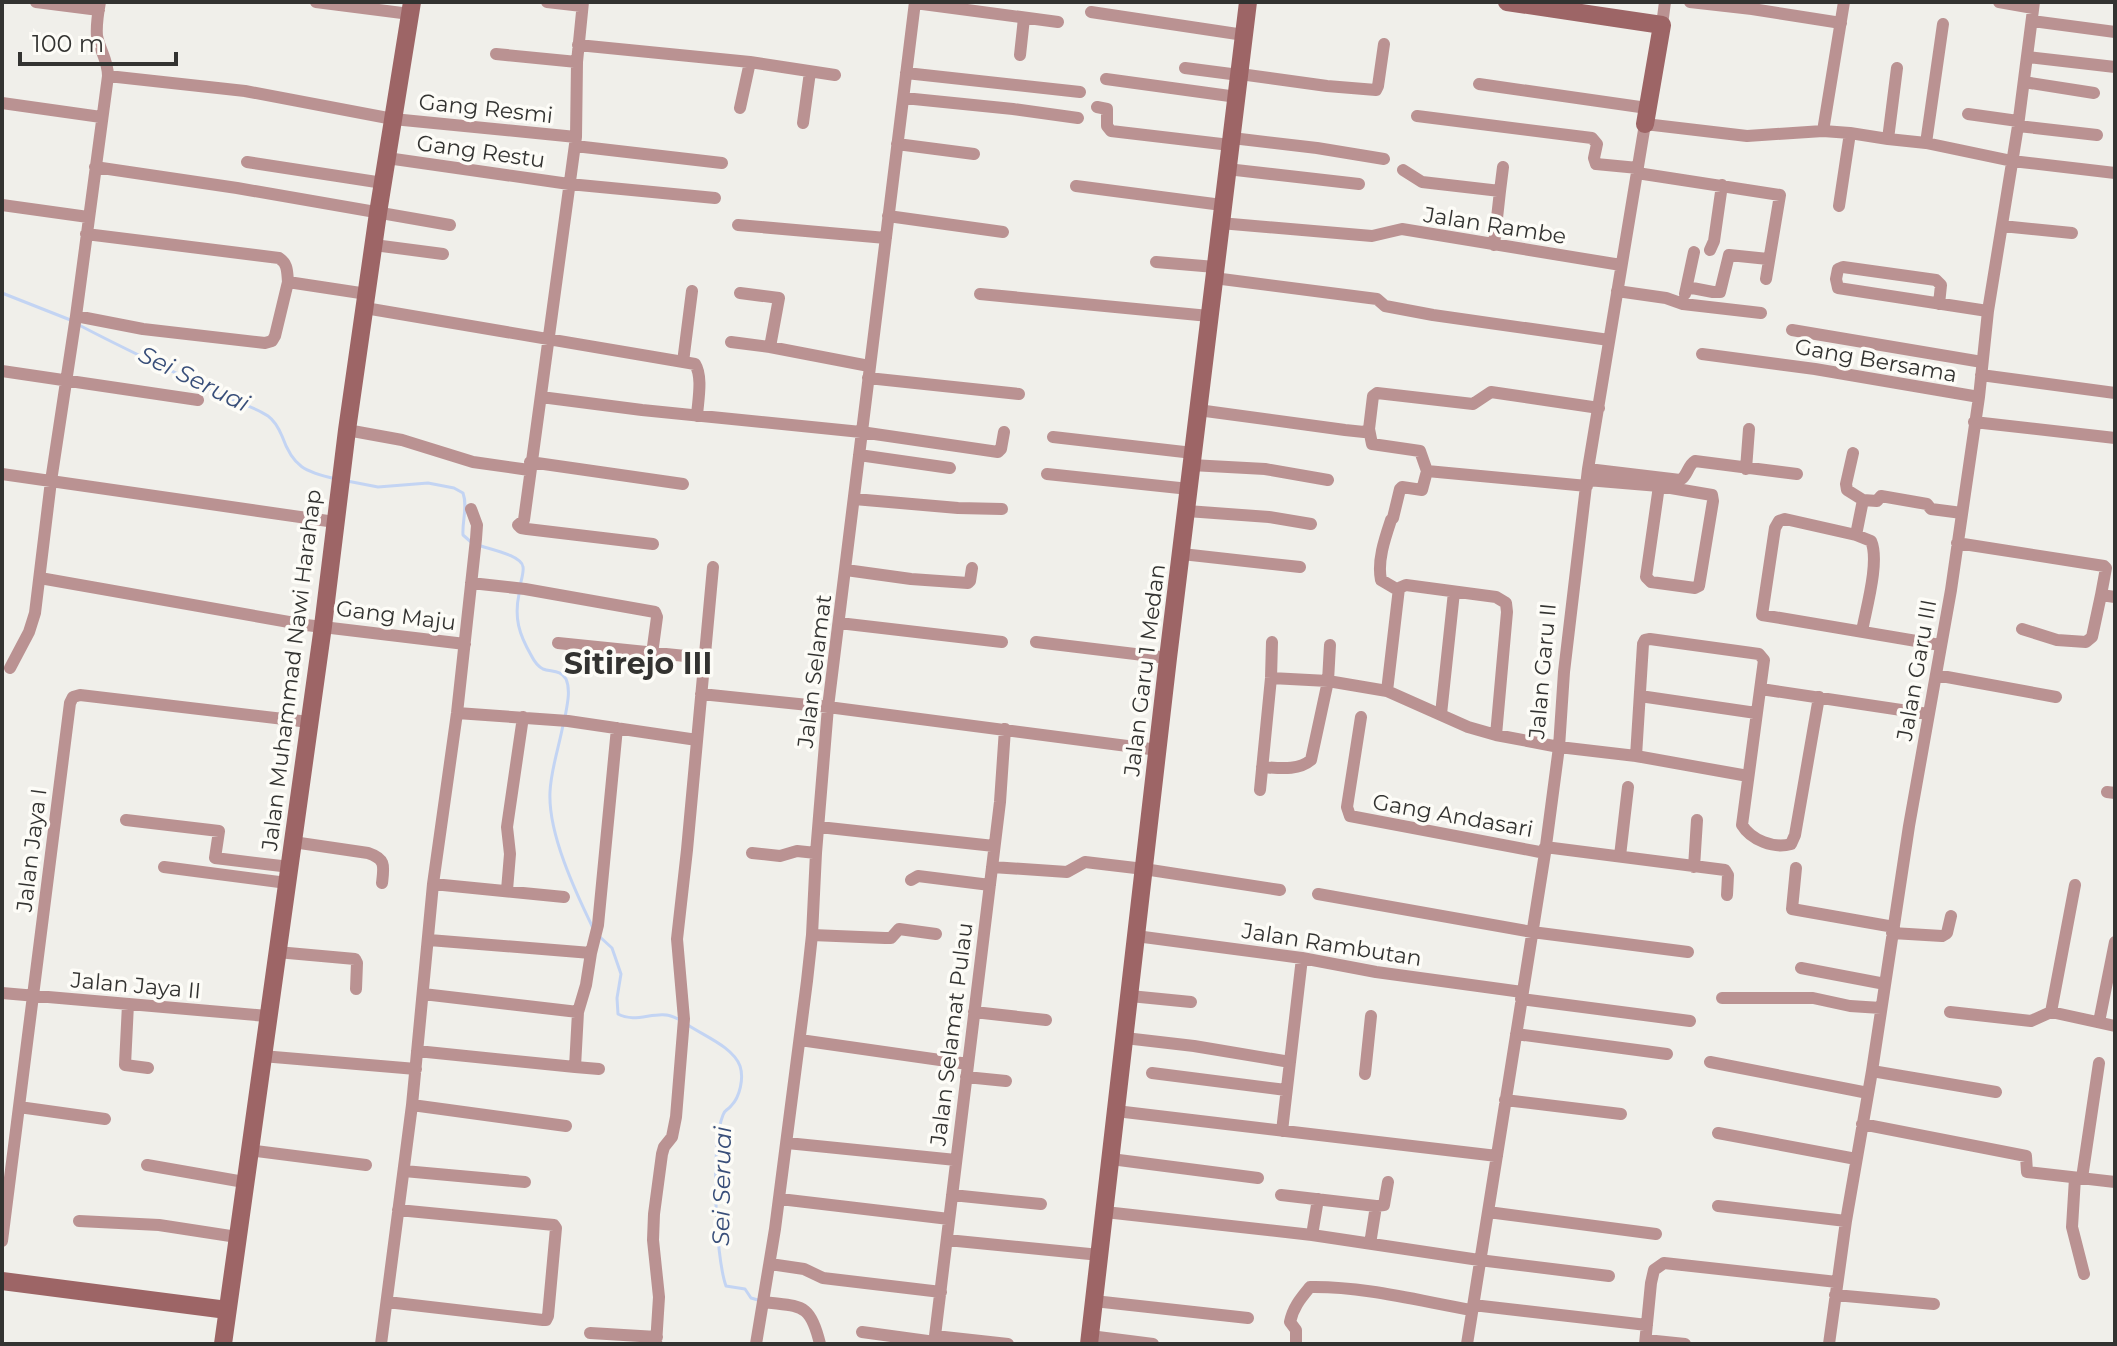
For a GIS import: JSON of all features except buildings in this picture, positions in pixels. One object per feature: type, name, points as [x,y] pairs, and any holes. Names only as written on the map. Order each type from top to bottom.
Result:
[{"type":"street","points":[[10,668],[29,632],[35,613],[108,76],[108,64],[98,40],[99,6],[36,2]]},
{"type":"street","points":[[316,2],[411,8]]},
{"type":"street","points":[[547,2],[583,4],[577,62],[575,142],[524,520],[518,525],[521,528],[653,544]]},
{"type":"street","points":[[915,2],[1058,22]]},
{"type":"street","name":"Jalan Selamat","points":[[756,1344],[780,1199],[800,1040],[812,935],[828,707],[915,2]]},
{"type":"street","name":"Jalan Garu 1 Medan","points":[[1090,1340],[1168,658],[1248,2]]},
{"type":"street","points":[[1509,2],[1662,25]]},
{"type":"street","name":"Jalan Garu II","points":[[1467,1344],[1545,850],[1587,478],[1665,2]]},
{"type":"street","points":[[1690,2],[1753,5],[1841,23]]},
{"type":"street","points":[[1823,131],[1844,2]]},
{"type":"street","points":[[1999,2],[2115,32]]},
{"type":"street","name":"Jalan Muhammad Nawi Harahap","points":[[223,1344],[323,626],[340,479],[411,8]]},
{"type":"street","name":"Jalan Garu III","points":[[1829,1344],[1846,1221],[1962,513],[1988,311],[2033,10]]},
{"type":"street","points":[[1091,12],[1244,35]]},
{"type":"street","points":[[1020,55],[1024,18]]},
{"type":"street","points":[[1926,143],[1943,24]]},
{"type":"street","points":[[1185,68],[1376,90],[1384,44]]},
{"type":"street","points":[[578,45],[750,62],[835,75]]},
{"type":"street","points":[[496,54],[577,62]]},
{"type":"street","points":[[2028,57],[2115,67]]},
{"type":"street","points":[[740,108],[750,62]]},
{"type":"street","points":[[1888,139],[1897,68]]},
{"type":"street","points":[[803,123],[810,72]]},
{"type":"street","points":[[906,73],[1080,92]]},
{"type":"street","name":"Gang Resmi","points":[[108,76],[245,91],[393,119],[722,163]]},
{"type":"street","points":[[1106,79],[1237,97]]},
{"type":"street","points":[[2024,82],[2094,93]]},
{"type":"street","points":[[1479,84],[1747,136],[1823,131],[1850,133],[1926,143],[2012,161],[2115,173]]},
{"type":"street","points":[[904,98],[1078,118]]},
{"type":"street","points":[[2,103],[101,117]]},
{"type":"street","points":[[1097,107],[1107,109],[1107,126],[1111,131],[1317,148],[1384,159]]},
{"type":"street","points":[[1968,114],[2097,135]]},
{"type":"street","points":[[1417,116],[1592,138],[1597,144],[1596,164],[1780,195],[1766,279]]},
{"type":"street","points":[[1839,206],[1850,133]]},
{"type":"street","points":[[897,144],[974,154]]},
{"type":"street","name":"Gang Restu","points":[[387,158],[569,184],[715,198]]},
{"type":"street","points":[[247,162],[383,183]]},
{"type":"street","points":[[95,167],[450,225]]},
{"type":"street","points":[[1494,245],[1503,167]]},
{"type":"street","points":[[1227,169],[1359,184]]},
{"type":"street","points":[[1403,170],[1422,182],[1500,191]]},
{"type":"street","points":[[1710,250],[1722,185]]},
{"type":"street","name":"Jalan Rambe","points":[[1076,186],[1221,214],[1372,236],[1402,229],[1621,265]]},
{"type":"street","points":[[2,205],[88,217]]},
{"type":"street","points":[[888,216],[1003,232]]},
{"type":"street","points":[[738,225],[886,238]]},
{"type":"street","points":[[2002,226],[2072,233]]},
{"type":"street","points":[[75,322],[265,343],[275,336],[288,282],[287,268],[279,258],[86,234]]},
{"type":"street","points":[[374,245],[443,254]]},
{"type":"street","points":[[1684,301],[1694,252]]},
{"type":"street","points":[[1687,287],[1720,292],[1729,255],[1768,259]]},
{"type":"street","points":[[1156,262],[1377,299],[1385,306],[1433,315],[1609,340]]},
{"type":"street","points":[[1939,304],[1941,285],[1936,280],[1843,267],[1836,273],[1838,288],[1893,297],[1939,304],[1988,311]]},
{"type":"street","points":[[1893,297],[1895,273]]},
{"type":"street","points":[[288,282],[549,340],[695,364],[698,367],[697,416]]},
{"type":"street","points":[[683,362],[692,291]]},
{"type":"street","points":[[1617,291],[1666,298],[1683,304],[1761,313]]},
{"type":"street","points":[[740,293],[779,298],[770,347]]},
{"type":"street","points":[[980,294],[1209,316]]},
{"type":"street","points":[[1792,330],[2115,393]]},
{"type":"street","points":[[731,342],[770,347],[868,372],[1019,394]]},
{"type":"street","name":"Gang Bersama","points":[[1702,354],[1979,397]]},
{"type":"street","points":[[2,371],[198,400]]},
{"type":"street","points":[[1398,590],[1381,580],[1379,573],[1385,537],[1400,489],[1422,490],[1427,471],[1420,451],[1373,445],[1369,429],[1373,396],[1377,393],[1473,404],[1491,392],[1599,408]]},
{"type":"street","points":[[541,397],[861,432],[998,452],[1001,451],[1004,432]]},
{"type":"street","points":[[1198,410],[1345,430],[1364,432],[1369,429]]},
{"type":"street","points":[[1974,422],[2115,438]]},
{"type":"street","points":[[1746,469],[1749,429]]},
{"type":"street","points":[[347,430],[402,440],[473,462],[683,484]]},
{"type":"street","points":[[1053,437],[1328,480]]},
{"type":"street","points":[[1853,453],[1847,490],[1863,500],[1877,501],[1881,496],[1927,504],[1931,509],[1962,513]]},
{"type":"street","points":[[859,455],[950,468]]},
{"type":"street","points":[[1427,471],[1680,480],[1695,461],[1797,474]]},
{"type":"street","points":[[2,474],[335,522]]},
{"type":"street","points":[[1047,474],[1189,489]]},
{"type":"street","points":[[1587,478],[1659,486],[1706,492],[1713,497],[1699,586],[1695,588],[1651,582],[1646,577],[1659,486]]},
{"type":"street","points":[[854,499],[1002,509]]},
{"type":"street","points":[[1856,535],[1863,500]]},
{"type":"street","points":[[381,1344],[412,1105],[433,884],[465,644],[477,525],[471,509]]},
{"type":"street","points":[[1187,511],[1269,517],[1311,524]]},
{"type":"street","points":[[1862,631],[1875,561],[1871,541],[1785,519],[1779,521],[1775,528],[1762,612],[1765,617],[1940,645]]},
{"type":"street","points":[[1957,543],[2106,568],[2108,596],[2092,637],[2086,642],[2057,640],[2022,629]]},
{"type":"street","points":[[1182,554],[1300,567]]},
{"type":"street","points":[[590,1333],[656,1341],[659,1297],[653,1240],[654,1214],[662,1154],[672,1137],[676,1117],[684,1024],[677,939],[713,567]]},
{"type":"street","points":[[846,570],[968,583],[972,568]]},
{"type":"street","name":"Gang Maju","points":[[40,578],[306,625],[465,644]]},
{"type":"street","points":[[471,583],[520,588],[655,612],[652,654]]},
{"type":"street","points":[[1387,691],[1398,590],[1401,586],[1496,597],[1506,603],[1507,612],[1496,735]]},
{"type":"street","points":[[1441,714],[1454,592]]},
{"type":"street","points":[[839,623],[1002,642]]},
{"type":"street","points":[[1636,756],[1645,640],[1759,654],[1764,660],[1742,825],[1752,836],[1775,846],[1791,844],[1819,697]]},
{"type":"street","points":[[1036,642],[1168,658]]},
{"type":"street","points":[[1260,790],[1272,642]]},
{"type":"street","points":[[558,643],[705,658]]},
{"type":"street","points":[[1262,767],[1294,768],[1304,766],[1311,760],[1328,681],[1330,645]]},
{"type":"street","points":[[1936,675],[2056,697]]},
{"type":"street","points":[[1271,678],[1328,681],[1387,691],[1468,727],[1496,735],[1748,776]]},
{"type":"street","points":[[1761,689],[1928,714]]},
{"type":"street","points":[[701,694],[828,707],[1158,750]]},
{"type":"street","name":"Jalan Jaya I","points":[[2,1241],[73,697],[80,695],[309,722]]},
{"type":"street","points":[[1640,696],[1756,713]]},
{"type":"street","points":[[457,713],[564,720],[697,740]]},
{"type":"street","points":[[507,890],[510,854],[507,827],[523,717]]},
{"type":"street","name":"Gang Andasari","points":[[1361,717],[1347,807],[1350,816],[1545,850],[1620,856],[1727,871],[1727,895]]},
{"type":"street","points":[[575,1067],[578,1012],[596,931],[617,728]]},
{"type":"street","name":"Jalan Selamat Pulau","points":[[935,1341],[990,885],[1005,729]]},
{"type":"street","points":[[1620,856],[1628,787]]},
{"type":"street","points":[[126,820],[219,831],[215,858],[288,875]]},
{"type":"street","points":[[1694,867],[1697,820]]},
{"type":"street","points":[[819,827],[994,846]]},
{"type":"street","points":[[293,842],[377,856],[384,868],[382,883]]},
{"type":"street","points":[[752,853],[780,856],[797,851],[816,853]]},
{"type":"street","points":[[992,867],[1067,872],[1085,862],[1280,890]]},
{"type":"street","points":[[164,867],[288,875]]},
{"type":"street","points":[[1792,909],[1796,868]]},
{"type":"street","points":[[911,880],[918,876],[990,885]]},
{"type":"street","points":[[433,884],[564,897]]},
{"type":"street","points":[[2051,1012],[2075,885]]},
{"type":"street","points":[[1318,894],[1532,932],[1688,952]]},
{"type":"street","points":[[1777,906],[1893,930],[1942,936],[1947,933],[1951,916]]},
{"type":"street","points":[[812,935],[891,938],[899,929],[936,934]]},
{"type":"street","name":"Jalan Rambutan","points":[[1136,936],[1302,958],[1690,1021]]},
{"type":"street","points":[[429,940],[591,953]]},
{"type":"street","points":[[2099,1022],[2115,942]]},
{"type":"street","points":[[277,952],[355,959],[356,989]]},
{"type":"street","points":[[1282,1131],[1302,958]]},
{"type":"street","points":[[1801,968],[1885,984]]},
{"type":"street","name":"Jalan Jaya II","points":[[2,993],[267,1016]]},
{"type":"street","points":[[423,994],[578,1012]]},
{"type":"street","points":[[1130,996],[1191,1002]]},
{"type":"street","points":[[1722,998],[1813,998],[1850,1006],[1881,1008]]},
{"type":"street","points":[[128,1004],[125,1065],[148,1068]]},
{"type":"street","points":[[974,1012],[1046,1020]]},
{"type":"street","points":[[1950,1012],[2031,1021],[2051,1012],[2115,1026]]},
{"type":"street","points":[[1365,1074],[1371,1016]]},
{"type":"street","points":[[1516,1034],[1667,1054]]},
{"type":"street","points":[[1125,1038],[1290,1062]]},
{"type":"street","points":[[800,1040],[1006,1081]]},
{"type":"street","points":[[417,1051],[599,1069]]},
{"type":"street","points":[[262,1056],[416,1069]]},
{"type":"street","points":[[1710,1062],[1868,1093]]},
{"type":"street","points":[[2084,1274],[2072,1227],[2099,1063]]},
{"type":"street","points":[[1872,1071],[1996,1092]]},
{"type":"street","points":[[1152,1073],[1286,1090]]},
{"type":"street","points":[[1505,1100],[1621,1114]]},
{"type":"street","points":[[412,1105],[566,1126]]},
{"type":"street","points":[[19,1107],[105,1119]]},
{"type":"street","points":[[1116,1111],[1497,1156]]},
{"type":"street","points":[[1862,1124],[2026,1156],[2027,1172],[2115,1182]]},
{"type":"street","points":[[1718,1133],[1856,1159]]},
{"type":"street","points":[[787,1143],[956,1160]]},
{"type":"street","points":[[248,1150],[366,1165]]},
{"type":"street","points":[[1111,1159],[1258,1178]]},
{"type":"street","points":[[147,1165],[244,1182]]},
{"type":"street","points":[[404,1171],[525,1182]]},
{"type":"street","points":[[1281,1195],[1376,1206],[1384,1205],[1388,1182]]},
{"type":"street","points":[[952,1195],[1041,1204]]},
{"type":"street","points":[[780,1199],[949,1219]]},
{"type":"street","points":[[1312,1235],[1318,1199]]},
{"type":"street","points":[[1370,1244],[1376,1206]]},
{"type":"street","points":[[1718,1206],[1846,1221]]},
{"type":"street","points":[[387,1302],[543,1320],[547,1318],[549,1305],[556,1228],[553,1224],[398,1210]]},
{"type":"street","points":[[1105,1212],[1312,1235],[1609,1276]]},
{"type":"street","points":[[1488,1212],[1656,1234]]},
{"type":"street","points":[[79,1221],[159,1225],[237,1237]]},
{"type":"street","points":[[947,1240],[1100,1255]]},
{"type":"street","points":[[1685,1344],[1645,1342],[1654,1270],[1664,1263],[1934,1304]]},
{"type":"street","points":[[770,1264],[802,1269],[823,1278],[941,1292]]},
{"type":"street","points":[[2,1281],[227,1310]]},
{"type":"street","points":[[1296,1344],[1296,1330],[1290,1322],[1292,1313],[1310,1287],[1376,1293],[1472,1308],[1647,1325]]},
{"type":"street","points":[[1094,1301],[1248,1318]]},
{"type":"street","points":[[764,1302],[802,1307],[809,1313],[820,1344]]},
{"type":"street","points":[[862,1332],[935,1341],[1008,1344]]},
{"type":"street","points":[[1090,1340],[1153,1344]]},
{"type":"waterway","name":"Sei Seruai","points":[[2,293],[73,321]]},
{"type":"waterway","name":"Sei Seruai","points":[[79,325],[263,413],[276,425],[296,461],[316,474],[336,479]]},
{"type":"waterway","name":"Sei Seruai","points":[[347,481],[378,487],[428,483],[454,488],[463,493],[463,535],[471,542]]},
{"type":"waterway","name":"Sei Seruai","points":[[478,545],[517,559],[523,567],[520,586]]},
{"type":"waterway","name":"Sei Seruai","points":[[519,594],[519,626],[532,657],[541,668],[559,673],[566,679],[565,717]]},
{"type":"waterway","name":"Sei Seruai","points":[[563,725],[550,792],[553,825],[564,862],[593,928]]},
{"type":"waterway","name":"Sei Seruai","points":[[600,937],[612,948],[621,974],[618,1014],[633,1018],[663,1015],[678,1019]]},
{"type":"waterway","name":"Sei Seruai","points":[[688,1025],[725,1048],[740,1066],[739,1093],[724,1113],[719,1130],[717,1226],[726,1286],[745,1289],[751,1298],[758,1300]]},
{"type":"district","name":"Sitirejo III","points":[[638,664]]}]
